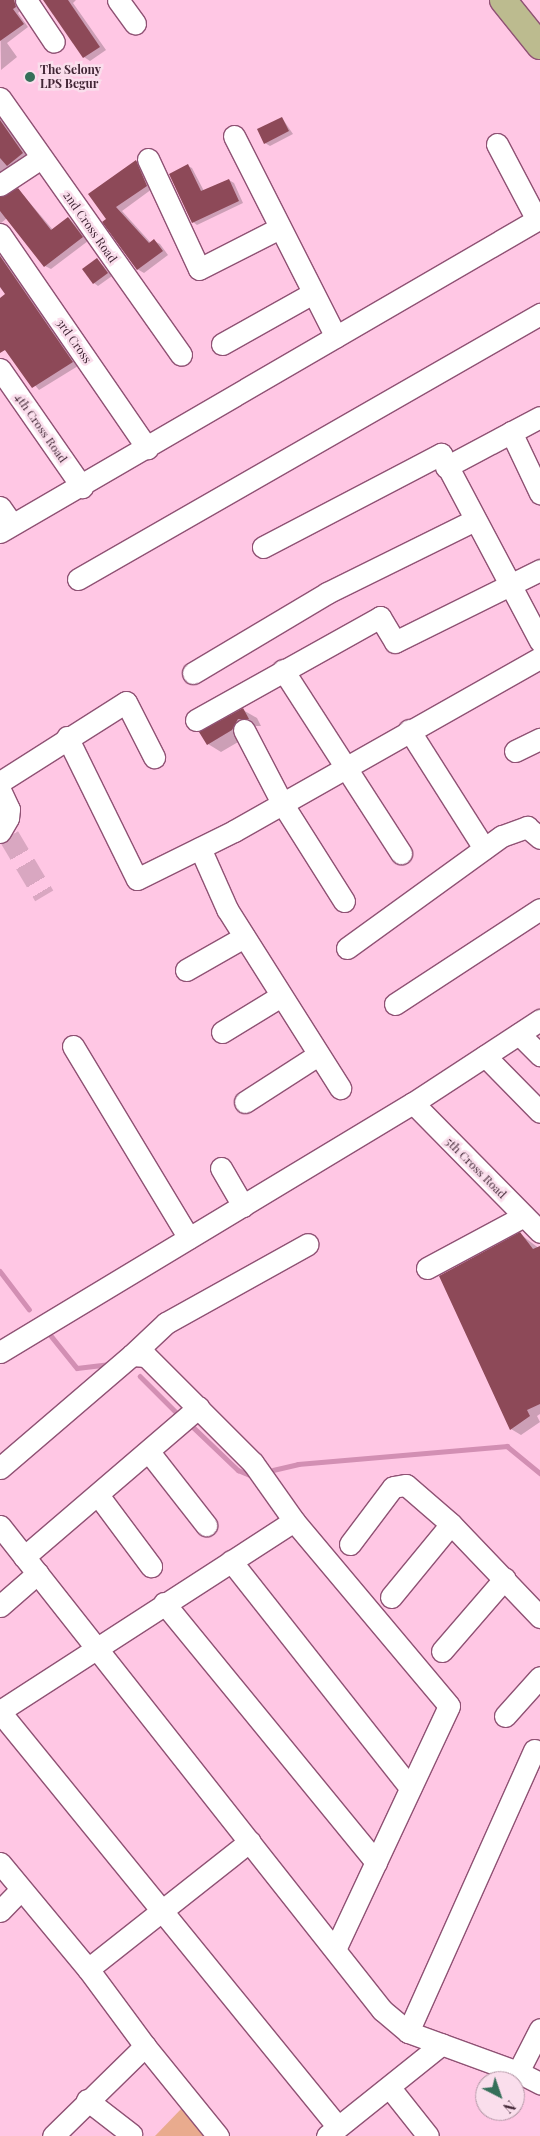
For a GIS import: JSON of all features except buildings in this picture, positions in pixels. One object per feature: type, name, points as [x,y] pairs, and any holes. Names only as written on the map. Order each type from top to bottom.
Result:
[{"type":"main road","points":[[503,0],[540,46]]},
{"type":"street","points":[[26,0],[54,42]]},
{"type":"street","points":[[118,0],[135,23]]},
{"type":"street","name":"2nd Cross Road","points":[[0,98],[181,355]]},
{"type":"street","points":[[234,136],[278,228],[336,337]]},
{"type":"street","points":[[4,521],[82,487],[538,219],[498,144]]},
{"type":"street","points":[[0,186],[41,158]]},
{"type":"street","points":[[148,159],[199,269],[278,228]]},
{"type":"street","name":"3rd Cross","points":[[0,234],[147,448]]},
{"type":"street","points":[[222,344],[313,293]]},
{"type":"street","points":[[78,579],[540,314]]},
{"type":"street","name":"4th Cross Road","points":[[0,369],[82,487]]},
{"type":"street","points":[[446,467],[540,417]]},
{"type":"street","points":[[511,432],[540,493]]},
{"type":"street","points":[[263,547],[441,454],[446,467],[540,641]]},
{"type":"street","points":[[194,673],[327,593],[475,520]]},
{"type":"street","points":[[196,720],[380,617],[395,642],[540,570]]},
{"type":"street","points":[[67,738],[137,879],[200,848],[346,768],[409,730],[540,658]]},
{"type":"street","points":[[283,670],[401,853]]},
{"type":"street","points":[[0,782],[126,702],[154,758]]},
{"type":"street","points":[[244,730],[282,803],[344,901]]},
{"type":"street","points":[[409,730],[484,848]]},
{"type":"street","points":[[515,751],[540,739]]},
{"type":"street","points":[[0,790],[9,809],[5,832]]},
{"type":"street","points":[[347,948],[502,836],[527,827],[540,838]]},
{"type":"street","points":[[200,848],[227,909],[340,1088]]},
{"type":"street","points":[[395,1004],[540,909]]},
{"type":"street","points":[[186,970],[244,937]]},
{"type":"street","points":[[222,1032],[282,996]]},
{"type":"street","points":[[0,1352],[413,1104],[540,1020]]},
{"type":"street","points":[[519,1034],[540,1055]]},
{"type":"street","points":[[73,1046],[189,1238]]},
{"type":"street","points":[[245,1102],[318,1055]]},
{"type":"street","points":[[485,1056],[540,1112]]},
{"type":"street","name":"5th Cross Road","points":[[413,1104],[540,1232]]},
{"type":"street","points":[[221,1168],[243,1206]]},
{"type":"street","points":[[427,1268],[524,1216]]},
{"type":"street","points":[[0,1468],[132,1355],[166,1323],[308,1244]]},
{"type":"street","points":[[132,1355],[146,1356],[253,1463],[294,1521],[449,1706],[335,1949]]},
{"type":"street","points":[[0,1606],[31,1565],[98,1495],[198,1407]]},
{"type":"street","points":[[149,1452],[206,1524]]},
{"type":"street","points":[[350,1544],[393,1487],[406,1485],[451,1524],[505,1578],[540,1617]]},
{"type":"street","points":[[98,1495],[151,1566]]},
{"type":"street","points":[[294,1521],[94,1648],[0,1712],[163,1913],[332,2132],[390,2088],[442,2044]]},
{"type":"street","points":[[391,1597],[451,1524]]},
{"type":"street","points":[[0,1526],[94,1648],[250,1840],[382,2010],[408,2032],[515,2071]]},
{"type":"street","points":[[231,1561],[410,1788]]},
{"type":"street","points":[[442,1650],[505,1578]]},
{"type":"street","points":[[164,1603],[376,1862]]},
{"type":"street","points":[[505,1716],[540,1677]]},
{"type":"street","points":[[408,2032],[534,1750]]},
{"type":"street","points":[[88,1969],[163,1913],[250,1840]]},
{"type":"street","points":[[0,1863],[88,1969],[145,2046],[218,2136]]},
{"type":"street","points":[[0,1911],[21,1889]]},
{"type":"street","points":[[519,2071],[540,2029]]},
{"type":"street","points":[[53,2136],[86,2100],[145,2046]]},
{"type":"street","points":[[525,2076],[540,2083]]},
{"type":"street","points":[[390,2088],[428,2136]]},
{"type":"street","points":[[86,2100],[131,2134]]},
{"type":"shaded area","points":[[182,2108],[206,2136],[155,2136]]},
{"type":"waterway","points":[[0,1271],[29,1309]]},
{"type":"waterway","points":[[48,1332],[77,1368],[110,1364]]},
{"type":"waterway","points":[[140,1376],[178,1414]]},
{"type":"waterway","points":[[192,1426],[238,1470],[252,1476]]},
{"type":"waterway","points":[[273,1470],[298,1464],[507,1446],[540,1473]]},
{"type":"tunnel","points":[[9,836],[44,895]]},
{"type":"place","name":"The Selony LPS Begur","points":[[30,77]]}]
